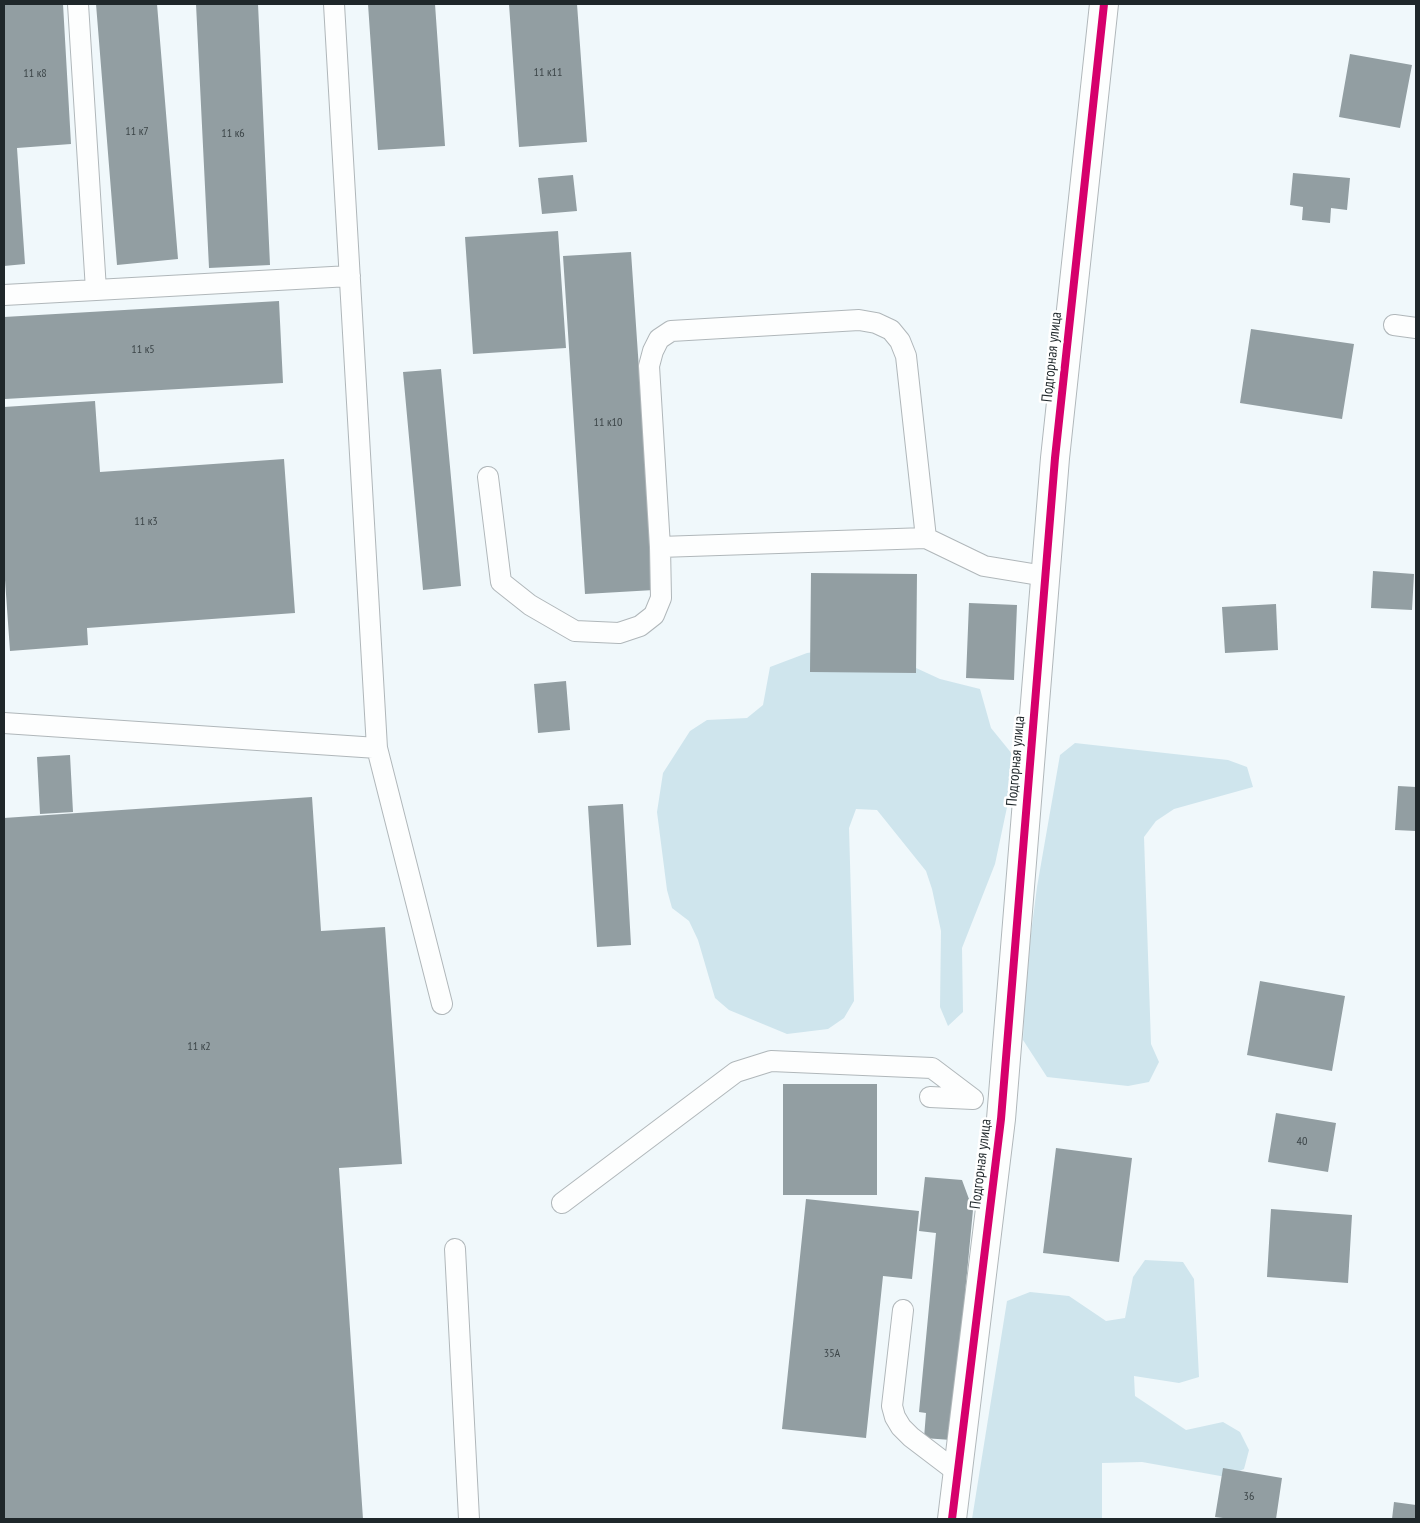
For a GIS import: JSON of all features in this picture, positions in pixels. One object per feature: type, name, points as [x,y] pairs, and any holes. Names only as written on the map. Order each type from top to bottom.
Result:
[{"type":"street","name":"Подгорная улица","points":[[952,1519],[1001,1119],[1054,458],[1104,4]]},
{"type":"lane","points":[[78,4],[96,290]]},
{"type":"lane","points":[[334,4],[377,748],[442,1004]]},
{"type":"lane","points":[[4,295],[350,276]]},
{"type":"lane","points":[[488,476],[501,582],[530,605],[575,631],[619,633],[640,626],[654,615],[661,598],[660,547],[648,366],[659,339],[671,331],[859,320],[876,322],[891,330],[900,342],[906,356],[926,538]]},
{"type":"lane","points":[[1394,325],[1416,328]]},
{"type":"lane","points":[[660,547],[926,538],[984,566],[1045,576]]},
{"type":"lane","points":[[4,722],[377,748]]},
{"type":"lane","points":[[562,1203],[736,1072],[771,1061],[932,1068],[1001,1119]]},
{"type":"lane","points":[[930,1097],[973,1099]]},
{"type":"lane","points":[[455,1250],[469,1519]]},
{"type":"lane","points":[[903,1310],[892,1406],[894,1417],[911,1437],[957,1472]]},
{"type":"shaded area","points":[[866,645],[940,679],[980,689],[991,728],[1017,760],[995,864],[962,948],[963,1012],[948,1026],[940,1007],[941,931],[926,871],[877,810],[856,809],[849,828],[854,1001],[844,1018],[828,1029],[787,1034],[729,1010],[715,998],[698,940],[689,921],[672,908],[667,890],[657,812],[663,773],[690,731],[707,720],[747,718],[763,705],[770,667],[807,653]]},
{"type":"shaded area","points":[[1075,743],[1228,760],[1247,767],[1253,787],[1174,809],[1156,821],[1144,837],[1151,1044],[1159,1062],[1149,1082],[1128,1086],[1047,1077],[1023,1040],[1025,980],[1037,887],[1060,755]]},
{"type":"shaded area","points":[[1145,1260],[1183,1262],[1194,1279],[1199,1377],[1179,1383],[1134,1376],[1135,1396],[1186,1430],[1223,1422],[1240,1432],[1249,1450],[1244,1469],[1226,1477],[1142,1462],[1102,1463],[1102,1519],[972,1519],[1007,1301],[1030,1292],[1069,1296],[1106,1321],[1125,1318],[1133,1277]]},
{"type":"building","points":[[4,4],[63,4],[71,144],[17,148],[25,264],[4,266]]},
{"type":"building","points":[[96,4],[157,4],[178,259],[117,265]]},
{"type":"building","points":[[196,4],[258,4],[270,265],[209,268]]},
{"type":"building","points":[[368,4],[435,4],[445,146],[378,150]]},
{"type":"building","points":[[509,4],[577,4],[587,142],[519,147]]},
{"type":"building","points":[[1350,54],[1412,65],[1400,128],[1339,117]]},
{"type":"building","points":[[1293,173],[1350,178],[1347,210],[1331,208],[1330,223],[1302,220],[1303,207],[1290,205]]},
{"type":"building","points":[[573,175],[577,211],[542,214],[538,178]]},
{"type":"building","points":[[558,231],[566,348],[473,354],[465,237]]},
{"type":"building","points":[[631,252],[654,590],[585,594],[563,256]]},
{"type":"building","points":[[279,301],[283,383],[5,399],[4,317]]},
{"type":"building","points":[[1251,329],[1354,344],[1342,419],[1240,403]]},
{"type":"building","points":[[441,369],[461,586],[423,590],[403,372]]},
{"type":"building","points":[[95,401],[100,472],[284,459],[295,613],[87,628],[88,645],[10,651],[4,566],[4,407]]},
{"type":"building","points":[[1373,571],[1414,574],[1412,610],[1371,608]]},
{"type":"building","points":[[811,573],[917,574],[916,673],[810,672]]},
{"type":"building","points":[[969,603],[1017,605],[1014,680],[966,678]]},
{"type":"building","points":[[1276,604],[1278,650],[1225,653],[1222,607]]},
{"type":"building","points":[[566,681],[570,730],[538,733],[534,684]]},
{"type":"building","points":[[70,755],[73,812],[40,814],[37,757]]},
{"type":"building","points":[[1398,786],[1416,787],[1416,831],[1395,830]]},
{"type":"building","points":[[312,797],[321,931],[385,927],[402,1164],[339,1168],[363,1519],[4,1519],[4,818]]},
{"type":"building","points":[[623,804],[631,945],[597,947],[588,806]]},
{"type":"building","points":[[1260,981],[1345,996],[1332,1071],[1247,1055]]},
{"type":"building","points":[[783,1084],[877,1084],[877,1195],[783,1195]]},
{"type":"building","points":[[1276,1113],[1336,1123],[1328,1172],[1268,1162]]},
{"type":"building","points":[[1056,1148],[1132,1158],[1119,1262],[1043,1253]]},
{"type":"building","points":[[925,1177],[962,1180],[973,1210],[951,1440],[924,1438],[926,1413],[919,1412],[936,1233],[919,1231]]},
{"type":"building","points":[[806,1199],[919,1211],[912,1279],[883,1276],[866,1438],[782,1429]]},
{"type":"building","points":[[1271,1209],[1352,1215],[1348,1283],[1267,1277]]},
{"type":"building","points":[[1223,1468],[1282,1478],[1276,1519],[1215,1517]]},
{"type":"building","points":[[1394,1502],[1416,1505],[1416,1519],[1392,1519]]},
{"type":"cycle path","points":[[952,1519],[1001,1119],[1055,458],[1104,4]]}]
